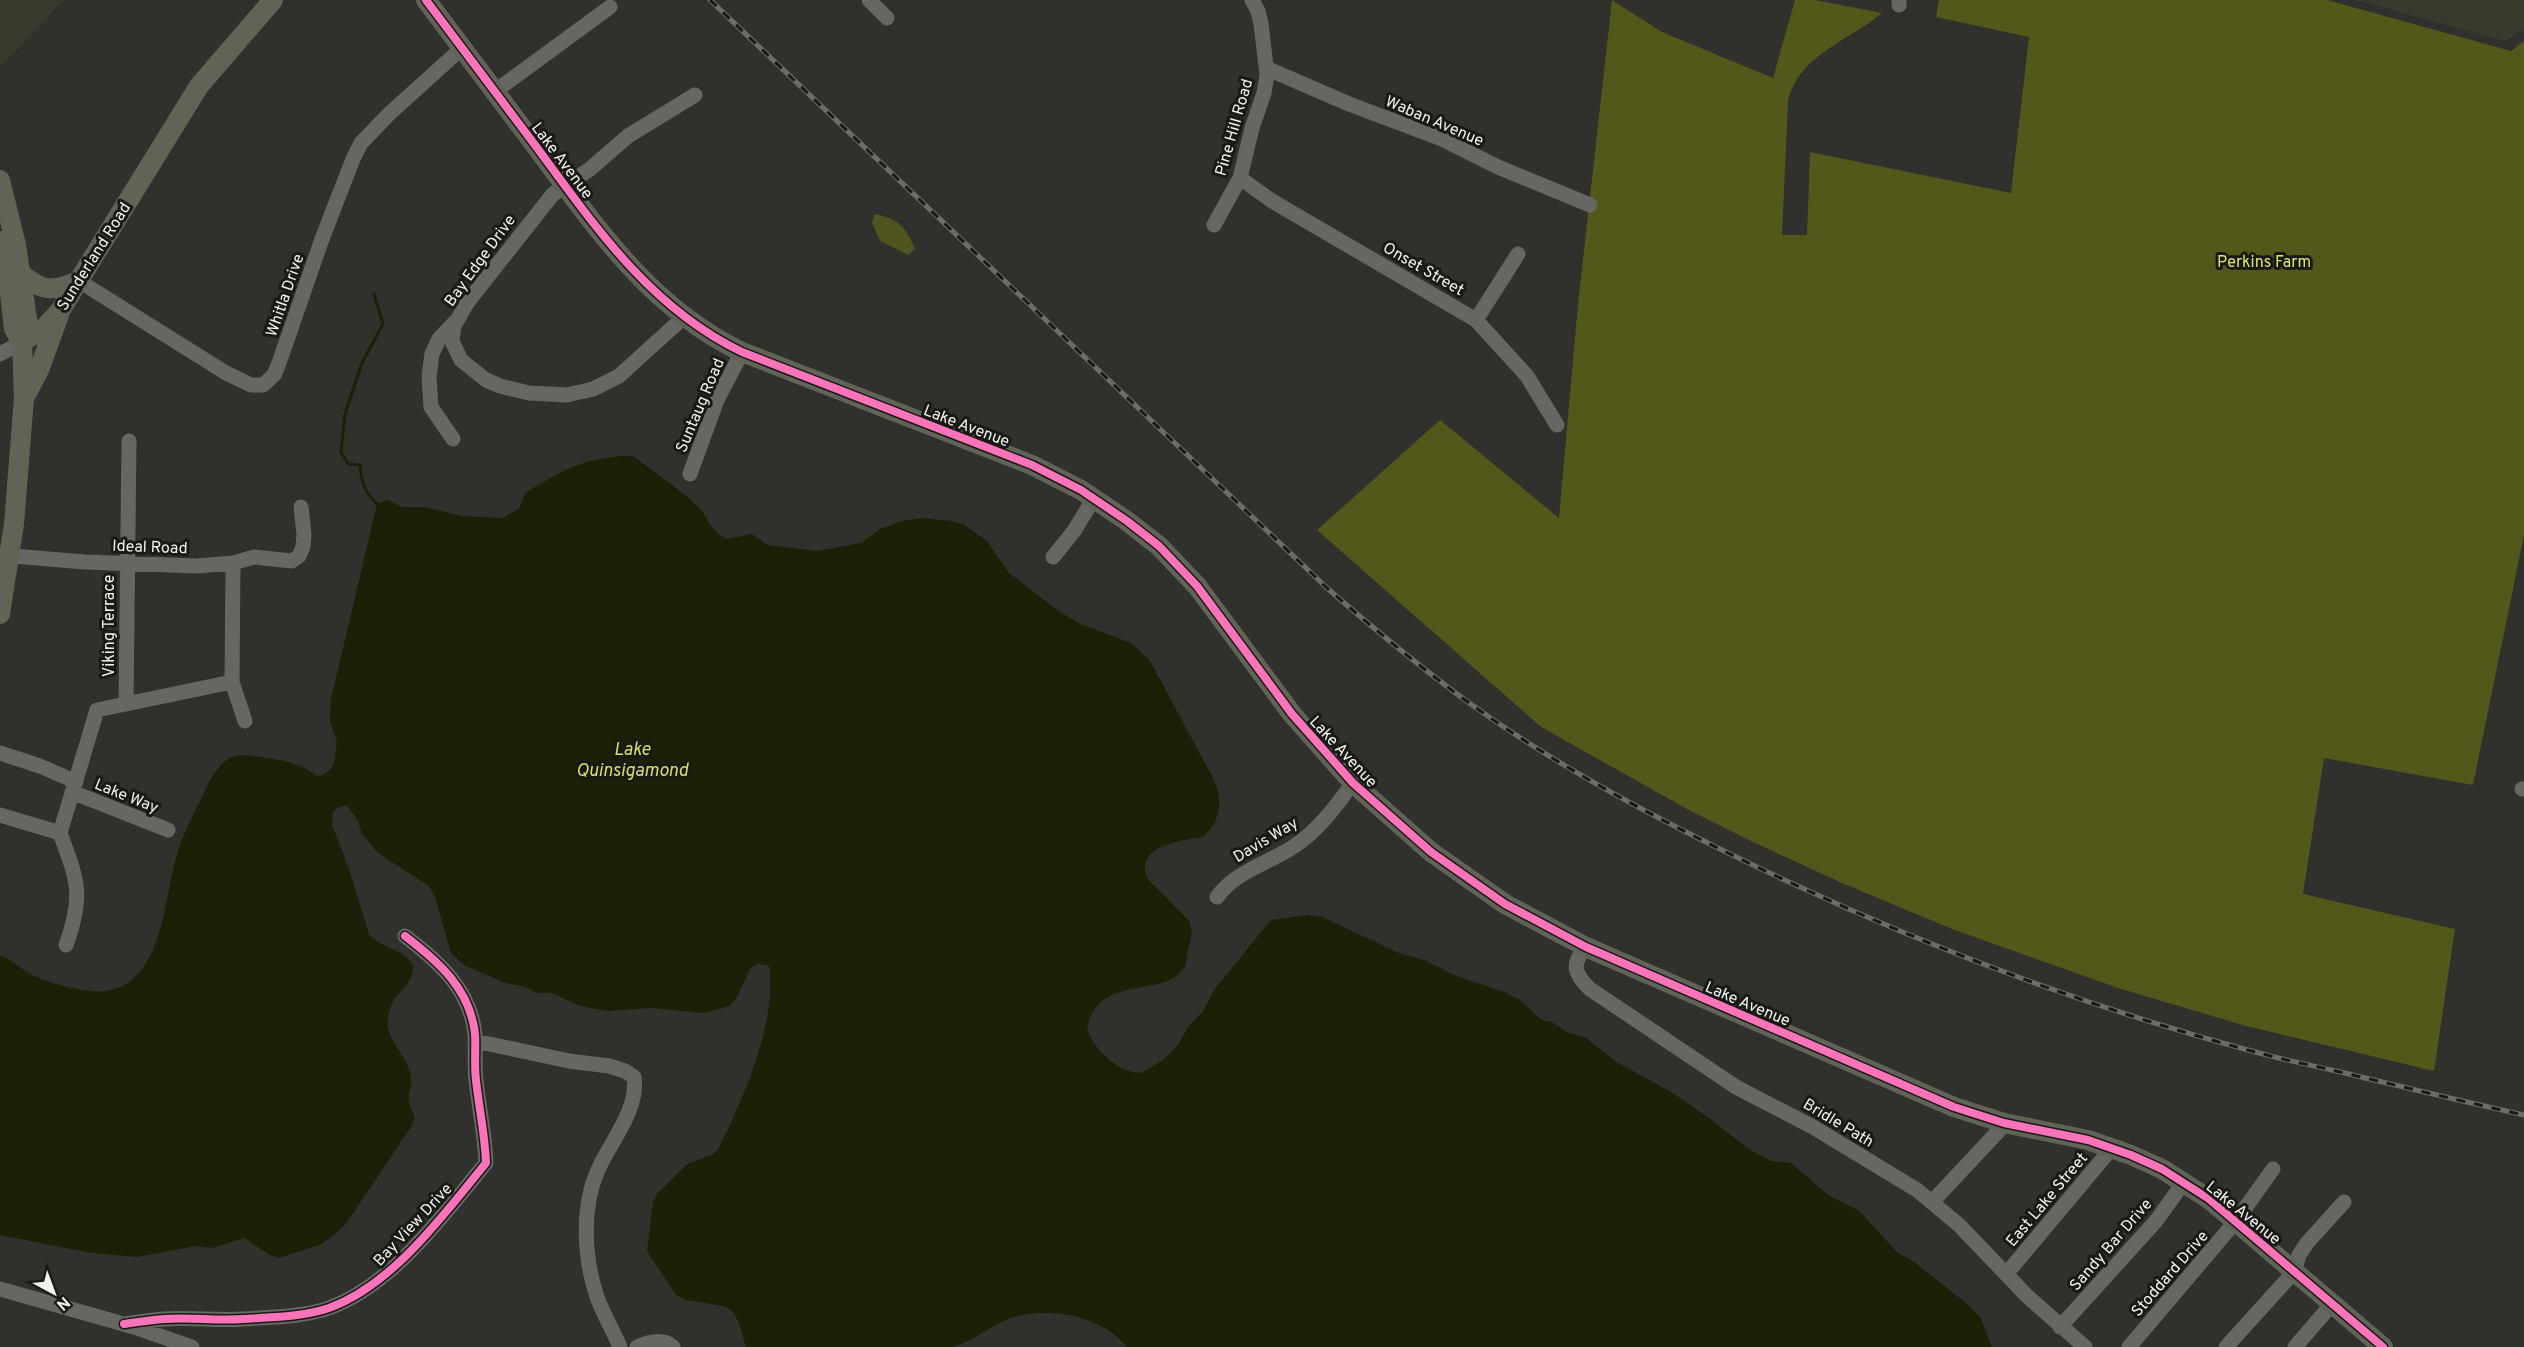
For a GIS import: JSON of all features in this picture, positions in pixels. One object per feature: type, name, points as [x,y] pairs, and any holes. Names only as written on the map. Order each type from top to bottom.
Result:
[{"type":"main road","name":"Sunderland Road","points":[[22,342],[44,328],[60,310],[199,86],[273,0]]},
{"type":"main road","name":"Lake Avenue","points":[[426,0],[566,187],[633,271],[662,300],[710,335],[742,352],[1017,459],[1065,481],[1094,498],[1148,537],[1197,585],[1298,722],[1353,783],[1417,840],[1477,886],[1531,919],[1586,947],[1937,1100],[1969,1113],[2006,1123],[2088,1140],[2147,1162],[2184,1182],[2236,1221],[2383,1347]]},
{"type":"main road","points":[[0,180],[20,272],[28,326],[22,342],[24,398],[0,614]]},
{"type":"main road","points":[[0,241],[8,276],[14,329],[22,342]]},
{"type":"main road","points":[[20,272],[37,285],[51,290],[79,281]]},
{"type":"main road","points":[[24,398],[39,370],[60,310]]},
{"type":"street","points":[[869,0],[887,18]]},
{"type":"street","name":"Pine Hill Road","points":[[1214,225],[1240,177],[1252,128],[1264,93],[1266,68],[1261,24],[1258,10],[1252,0]]},
{"type":"street","points":[[494,92],[610,7]]},
{"type":"street","name":"Whitla Drive","points":[[79,281],[226,373],[251,385],[263,385],[274,375],[279,363],[326,229],[361,143],[389,114],[462,48]]},
{"type":"street","name":"Waban Avenue","points":[[1266,68],[1338,100],[1442,139],[1498,167],[1590,205]]},
{"type":"street","name":"Bay Edge Drive","points":[[684,317],[619,376],[593,390],[555,395],[514,391],[500,386],[477,374],[461,360],[453,347],[454,326],[467,303],[553,194],[566,187],[628,135],[695,95]]},
{"type":"street","name":"Onset Street","points":[[1240,177],[1278,205],[1476,320],[1527,376],[1557,425]]},
{"type":"street","points":[[1476,320],[1518,254]]},
{"type":"street","points":[[453,439],[431,407],[429,377],[432,354],[439,339],[460,316]]},
{"type":"street","points":[[0,354],[22,342]]},
{"type":"street","name":"Suntaug Road","points":[[690,474],[717,400],[742,352]]},
{"type":"street","name":"Viking Terrace","points":[[126,704],[129,441]]},
{"type":"street","points":[[1053,557],[1074,531],[1094,498]]},
{"type":"street","name":"Ideal Road","points":[[5,556],[197,566],[233,563],[254,558],[297,559],[303,547],[302,507]]},
{"type":"street","points":[[233,563],[232,682],[245,721]]},
{"type":"street","points":[[66,945],[76,916],[78,898],[71,862],[60,833],[97,710],[232,682]]},
{"type":"street","name":"Lake Way","points":[[0,753],[40,766],[74,787],[168,830]]},
{"type":"street","name":"Davis Way","points":[[1217,897],[1237,877],[1303,841],[1353,783]]},
{"type":"street","points":[[0,815],[60,833]]},
{"type":"street","name":"Bay View Drive","points":[[124,1324],[165,1319],[229,1320],[313,1312],[343,1302],[381,1277],[413,1247],[486,1163],[470,1010],[456,983],[433,958],[405,936]]},
{"type":"street","name":"Bridle Path","points":[[1586,947],[1578,956],[1576,965],[1581,980],[1597,995],[1736,1087],[1826,1134],[1897,1177],[1932,1202],[1959,1225],[2028,1297],[2085,1347]]},
{"type":"street","points":[[475,1041],[551,1058],[609,1066],[625,1071],[634,1077],[634,1088],[624,1123],[595,1178],[587,1224],[588,1258],[597,1299],[621,1347]]},
{"type":"street","points":[[1932,1202],[2006,1123]]},
{"type":"street","name":"East Lake Street","points":[[2007,1273],[2112,1148]]},
{"type":"street","name":"Stoddard Drive","points":[[2129,1347],[2236,1221],[2273,1169]]},
{"type":"street","name":"Sandy Bar Drive","points":[[2060,1327],[2156,1221],[2184,1182]]},
{"type":"street","points":[[2226,1347],[2294,1272],[2299,1255],[2307,1243],[2344,1202]]},
{"type":"street","points":[[0,1289],[124,1324],[192,1347]]},
{"type":"street","points":[[2295,1347],[2332,1304]]},
{"type":"street","points":[[637,1347],[659,1341],[673,1347]]},
{"type":"shaded area","points":[[0,0],[64,0],[0,67]]},
{"type":"shaded area","points":[[2356,0],[2524,0],[2524,28],[2505,41]]},
{"type":"green space","name":"Perkins Farm","points":[[1612,0],[1662,32],[1773,78],[1795,0],[1815,0],[1882,13],[1826,50],[1802,72],[1794,86],[1788,102],[1782,235],[1807,235],[1810,152],[2011,193],[2029,37],[1936,17],[1939,0],[2327,0],[2511,51],[2524,41],[2524,535],[2473,785],[2324,758],[2303,894],[2455,929],[2434,1071],[2246,1026],[2118,988],[1952,929],[1842,883],[1753,842],[1687,809],[1541,727],[1317,530],[1440,420],[1559,518],[1578,304]]},
{"type":"green space","points":[[875,214],[901,225],[915,249],[908,255],[880,241],[872,223]]},
{"type":"water","name":"Lake Quinsigamond","points":[[632,456],[675,487],[700,509],[717,532],[727,539],[752,534],[767,545],[818,551],[861,543],[880,529],[906,520],[924,518],[964,525],[987,541],[1008,572],[1057,610],[1080,624],[1131,643],[1149,659],[1214,780],[1219,796],[1219,810],[1214,824],[1203,837],[1162,847],[1147,859],[1145,867],[1147,878],[1189,921],[1191,937],[1186,964],[1177,975],[1164,982],[1119,992],[1105,999],[1094,1010],[1087,1028],[1090,1036],[1115,1064],[1132,1072],[1141,1073],[1163,1060],[1178,1045],[1189,1025],[1202,1013],[1214,990],[1271,920],[1308,915],[1322,917],[1401,954],[1424,960],[1456,976],[1504,992],[1520,1000],[1541,1020],[1552,1022],[1567,1032],[1586,1038],[1615,1061],[1671,1092],[1747,1148],[1771,1161],[1791,1163],[1828,1195],[1858,1210],[1897,1252],[1914,1262],[1966,1303],[1980,1317],[1992,1347],[1127,1347],[1103,1327],[1087,1320],[1054,1313],[1037,1313],[1006,1320],[952,1347],[746,1347],[734,1313],[724,1306],[686,1300],[676,1295],[647,1251],[653,1202],[658,1193],[687,1164],[717,1151],[747,1086],[763,1036],[768,1011],[769,966],[759,964],[751,967],[736,999],[729,1006],[705,1013],[651,1008],[608,1011],[580,1006],[552,993],[537,993],[526,987],[505,983],[464,965],[451,953],[435,897],[429,886],[378,853],[362,834],[358,821],[347,805],[333,812],[332,825],[348,866],[369,934],[380,943],[399,952],[413,966],[410,979],[392,1003],[388,1028],[410,1073],[409,1102],[415,1117],[411,1127],[347,1222],[336,1234],[319,1245],[279,1258],[244,1238],[212,1248],[195,1246],[137,1257],[92,1253],[0,1235],[0,955],[34,976],[65,986],[88,991],[106,991],[125,985],[140,972],[151,955],[164,914],[177,854],[190,821],[220,766],[229,758],[242,755],[286,761],[305,768],[317,776],[325,774],[332,767],[337,741],[330,722],[331,699],[377,504],[387,500],[402,507],[425,507],[461,516],[503,518],[519,508],[526,492],[565,470],[589,461]]},
{"type":"waterway","points":[[374,294],[383,324],[362,363],[345,414],[341,452],[348,464],[360,465],[365,488],[370,497],[379,505]]},
{"type":"railway","points":[[710,0],[1327,588],[1434,677],[1505,728],[1574,771],[1682,830],[1755,866],[1877,921],[2002,971],[2129,1015],[2259,1053],[2524,1115]]},
{"type":"cycle path","points":[[426,0],[602,234],[626,262],[679,312],[709,334],[742,352],[1032,465],[1081,490],[1127,521],[1159,546],[1197,586],[1292,714],[1353,783],[1431,852],[1505,904],[1586,947],[1954,1107],[2004,1123],[2088,1140],[2162,1169],[2209,1199],[2383,1347]]},
{"type":"cycle path","points":[[124,1324],[175,1319],[276,1317],[329,1308],[375,1283],[396,1265],[435,1225],[486,1163],[475,1074],[475,1034],[467,1003],[460,990],[441,967],[405,936]]}]
